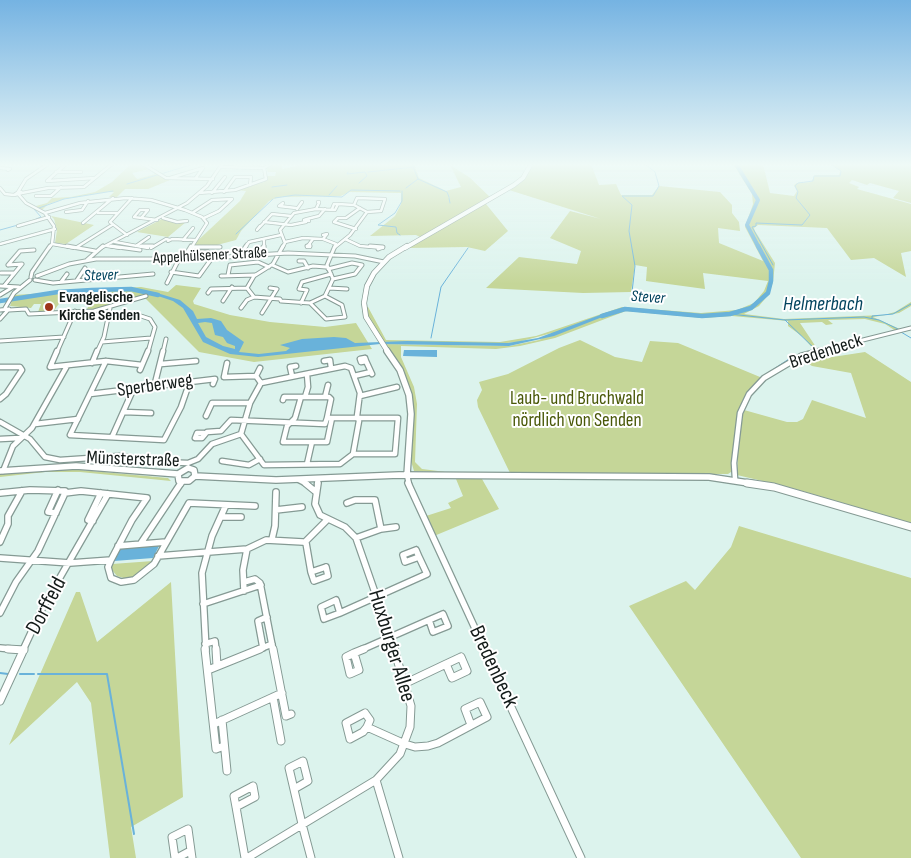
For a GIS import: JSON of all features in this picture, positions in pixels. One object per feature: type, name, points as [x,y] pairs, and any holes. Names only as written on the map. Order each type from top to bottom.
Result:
[{"type":"main road","points":[[407,475],[411,414],[409,395],[402,374],[366,317],[364,297],[369,281],[384,262],[403,248],[480,204]]},
{"type":"main road","points":[[2,469],[76,466],[178,474],[188,466],[194,470],[195,476]]},
{"type":"main road","points":[[178,474],[178,479],[182,482],[189,481],[195,476],[298,480],[407,475],[674,476],[735,479],[793,491],[911,527]]},
{"type":"street","points":[[28,204],[45,213],[55,229],[52,244],[32,272],[30,279]]},
{"type":"street","points":[[45,213],[77,204]]},
{"type":"street","points":[[66,212],[82,210],[86,204]]},
{"type":"street","points":[[83,223],[107,204]]},
{"type":"street","points":[[126,204],[110,221],[112,225],[127,235]]},
{"type":"street","points":[[166,204],[204,218],[207,224],[188,252],[171,272],[167,283]]},
{"type":"street","points":[[87,260],[95,251],[163,218],[184,204]]},
{"type":"street","points":[[192,213],[206,204]]},
{"type":"street","points":[[204,218],[218,211],[226,204]]},
{"type":"street","points":[[296,208],[299,204]]},
{"type":"street","points":[[316,209],[318,204]]},
{"type":"street","points":[[285,242],[280,230],[291,216],[299,212],[316,209],[332,210],[334,204]]},
{"type":"street","points":[[339,204],[354,205],[368,212],[381,211],[383,204]]},
{"type":"street","points":[[282,206],[296,208],[299,212]]},
{"type":"street","points":[[356,229],[334,222],[338,218],[347,217],[350,213],[360,208]]},
{"type":"street","points":[[142,217],[148,210],[140,210],[134,217],[157,220]]},
{"type":"street","points":[[264,222],[284,224],[306,220],[319,216],[324,210]]},
{"type":"street","points":[[327,268],[336,244],[356,229],[368,212]]},
{"type":"street","points":[[97,213],[117,213]]},
{"type":"street","points":[[260,226],[272,214],[291,216]]},
{"type":"street","points":[[18,226],[49,217]]},
{"type":"street","points":[[163,218],[177,222],[187,221]]},
{"type":"street","points":[[77,247],[112,225]]},
{"type":"street","points":[[183,240],[193,228]]},
{"type":"street","points":[[0,244],[55,229]]},
{"type":"street","points":[[304,238],[306,234]]},
{"type":"street","points":[[247,244],[281,235]]},
{"type":"street","points":[[136,246],[149,236]]},
{"type":"street","points":[[247,288],[255,275],[270,266],[285,242],[304,238],[324,237],[336,244]]},
{"type":"street","points":[[114,241],[154,248],[166,239],[196,240]]},
{"type":"street","points":[[264,239],[264,247]]},
{"type":"street","points":[[310,244],[313,239]]},
{"type":"street","points":[[345,239],[356,244],[380,246]]},
{"type":"street","points":[[158,248],[170,240]]},
{"type":"street","points":[[52,244],[95,251]]},
{"type":"street","points":[[354,250],[356,244]]},
{"type":"street","points":[[105,246],[140,250]]},
{"type":"street","points":[[369,250],[371,246]]},
{"type":"street","points":[[191,247],[220,247]]},
{"type":"street","points":[[2,286],[22,264],[8,265],[20,251],[34,250]]},
{"type":"street","points":[[188,252],[208,252]]},
{"type":"street","name":"Appelhülsener Straße","points":[[36,278],[60,266],[87,260],[212,258],[279,253],[359,256],[384,262]]},
{"type":"street","points":[[171,272],[198,276],[212,258]]},
{"type":"street","points":[[299,261],[304,261],[308,268]]},
{"type":"street","points":[[228,275],[230,265],[258,262],[288,272],[352,263],[362,265],[355,274],[333,279]]},
{"type":"street","points":[[77,280],[85,268]]},
{"type":"street","points":[[242,308],[247,300],[254,297],[310,303],[325,296],[333,279],[327,268]]},
{"type":"street","points":[[1,273],[14,273]]},
{"type":"street","points":[[61,282],[67,274]]},
{"type":"street","points":[[7,309],[9,301],[19,287],[30,279],[36,278],[47,283],[153,274]]},
{"type":"street","points":[[301,302],[308,288],[300,287],[304,281],[331,274]]},
{"type":"street","points":[[221,276],[255,275]]},
{"type":"street","points":[[2,286],[19,287]]},
{"type":"street","points":[[1,296],[13,287]]},
{"type":"street","points":[[223,301],[232,287]]},
{"type":"street","points":[[214,289],[247,288],[254,297]]},
{"type":"street","points":[[329,288],[347,288]]},
{"type":"street","points":[[262,313],[275,291]]},
{"type":"street","points":[[0,319],[1,312],[7,309],[26,308],[28,313],[31,314],[94,311],[110,308],[149,294]]},
{"type":"street","points":[[310,303],[326,319],[345,317],[342,305],[325,296]]},
{"type":"street","points":[[92,363],[102,342],[110,308]]},
{"type":"street","points":[[75,311],[50,367],[106,362],[142,365]]},
{"type":"street","points":[[140,370],[155,323],[141,316]]},
{"type":"street","name":"Bredenbeck","points":[[735,479],[735,447],[740,414],[749,394],[764,378],[801,356],[911,328]]},
{"type":"street","points":[[0,341],[64,337]]},
{"type":"street","points":[[102,342],[151,338]]},
{"type":"street","points":[[154,387],[166,339]]},
{"type":"street","points":[[324,361],[330,360],[331,368]]},
{"type":"street","points":[[161,364],[196,361]]},
{"type":"street","points":[[354,376],[371,373],[366,361]]},
{"type":"street","points":[[106,362],[70,435],[164,440],[181,407],[190,381]]},
{"type":"street","points":[[227,363],[224,377],[256,376]]},
{"type":"street","points":[[2,469],[12,446],[35,424],[67,366]]},
{"type":"street","points":[[292,376],[290,367],[296,366]]},
{"type":"street","points":[[0,367],[20,367],[22,370],[6,394],[0,399]]},
{"type":"street","points":[[260,383],[331,368],[350,367],[360,396],[353,454]]},
{"type":"street","points":[[256,376],[260,368]]},
{"type":"street","points":[[283,400],[284,397],[303,397],[325,397],[331,399],[327,442],[283,442],[287,426],[292,423],[303,397],[308,387],[306,374]]},
{"type":"street","points":[[256,376],[260,383]]},
{"type":"street","name":"Sperberweg","points":[[90,394],[215,379],[213,384]]},
{"type":"street","points":[[260,383],[250,403],[241,434],[266,466],[340,464],[353,454],[395,454],[398,418],[330,418]]},
{"type":"street","points":[[325,397],[328,385]]},
{"type":"street","points":[[360,396],[397,387]]},
{"type":"street","points":[[112,437],[133,390]]},
{"type":"street","points":[[206,416],[212,403],[250,403]]},
{"type":"street","points":[[124,412],[151,413]]},
{"type":"street","points":[[212,444],[203,435],[221,431],[229,421],[246,420],[325,424],[330,418]]},
{"type":"street","points":[[35,424],[78,419]]},
{"type":"street","name":"Münsterstraße","points":[[0,422],[35,444],[41,454],[55,459],[120,456],[188,466],[198,459],[212,444],[241,434]]},
{"type":"street","points":[[0,439],[22,437]]},
{"type":"street","points":[[307,464],[312,442]]},
{"type":"street","points":[[222,461],[249,465],[260,459]]},
{"type":"street","name":"Bredenbeck","points":[[407,475],[408,483],[581,858]]},
{"type":"street","points":[[318,479],[316,492],[317,509],[327,520],[345,527],[356,538],[381,529],[396,527]]},
{"type":"street","points":[[298,480],[308,484],[316,492]]},
{"type":"street","points":[[141,544],[182,482]]},
{"type":"street","points":[[0,542],[8,524],[8,516],[22,490]]},
{"type":"street","points":[[0,493],[22,490],[58,490],[65,491],[65,493],[81,491],[147,498],[132,520],[108,567],[109,575],[115,580],[125,582],[143,575],[158,556],[189,503],[255,506]]},
{"type":"street","points":[[56,513],[48,512],[58,490]]},
{"type":"street","points":[[272,539],[276,510],[276,492]]},
{"type":"street","name":"Dorffeld","points":[[0,613],[16,582],[32,560],[65,493]]},
{"type":"street","name":"Dorffeld","points":[[0,700],[43,607],[93,521],[101,493]]},
{"type":"street","name":"Dorffeld","points":[[98,505],[108,494]]},
{"type":"street","points":[[347,503],[355,500],[375,500],[379,511],[381,529]]},
{"type":"street","points":[[52,504],[61,502]]},
{"type":"street","points":[[224,746],[216,750],[208,670],[202,573],[226,504]]},
{"type":"street","points":[[276,510],[302,507]]},
{"type":"street","points":[[221,516],[241,517]]},
{"type":"street","points":[[158,556],[247,549],[261,541],[272,539],[282,542],[305,542],[327,520]]},
{"type":"street","name":"Huxburger Allee","points":[[246,858],[376,780],[393,764],[405,744],[411,716],[406,683],[356,538]]},
{"type":"street","points":[[118,546],[166,542]]},
{"type":"street","points":[[305,542],[311,572]]},
{"type":"street","points":[[244,590],[243,570],[247,549]]},
{"type":"street","points":[[340,613],[427,574],[419,557]]},
{"type":"street","name":"Dorffeld","points":[[0,558],[70,563],[111,560]]},
{"type":"street","points":[[244,582],[255,579],[261,585],[282,693],[289,715],[277,720]]},
{"type":"street","points":[[203,604],[261,585]]},
{"type":"street","points":[[263,648],[258,621],[267,617]]},
{"type":"street","points":[[354,653],[428,620]]},
{"type":"street","points":[[206,644],[215,641],[217,666]]},
{"type":"street","points":[[208,670],[272,644]]},
{"type":"street","name":"Dorffeld","points":[[0,648],[24,650]]},
{"type":"street","points":[[406,683],[446,664]]},
{"type":"street","points":[[214,724],[282,693]]},
{"type":"street","points":[[273,697],[281,742]]},
{"type":"street","points":[[222,720],[227,771]]},
{"type":"street","points":[[367,727],[415,747],[434,744],[471,725]]},
{"type":"street","points":[[376,780],[399,858]]},
{"type":"street","points":[[294,789],[311,858]]},
{"type":"street","points":[[236,807],[246,858]]},
{"type":"street","points":[[188,829],[191,854],[176,858],[172,837],[188,829]]},
{"type":"green space","points":[[43,204],[48,204],[42,210],[36,206]]},
{"type":"green space","points":[[237,204],[266,204],[241,231],[236,240],[217,245],[193,245]]},
{"type":"green space","points":[[401,204],[480,204],[420,237],[416,235],[370,236],[395,216]]},
{"type":"green space","points":[[483,204],[486,204],[508,231],[485,251],[467,247],[407,248]]},
{"type":"green space","points":[[554,204],[731,204],[732,213],[739,222],[740,231],[718,228],[719,243],[763,261],[745,227],[753,204],[911,204],[911,251],[901,253],[906,277],[874,258],[851,260],[827,228],[758,225],[754,228],[755,231],[775,263],[773,282],[769,294],[759,306],[744,314],[784,319],[884,315],[895,312],[911,302],[911,306],[899,313],[873,317],[902,330],[896,331],[885,324],[865,319],[828,320],[833,324],[826,325],[822,322],[800,323],[818,350],[815,351],[803,337],[788,326],[788,321],[732,316],[703,318],[626,311],[555,338],[520,346],[496,349],[401,346],[401,357],[414,387],[417,404],[415,462],[422,469],[446,472],[414,471],[411,461],[411,395],[403,371],[385,344],[509,346],[539,340],[552,333],[518,342],[496,344],[383,342],[368,317],[366,307],[368,307],[386,340],[500,342],[536,336],[622,307],[701,313],[737,310],[754,303],[764,291],[768,281],[703,273],[705,289],[646,281],[647,267],[635,265],[631,292],[583,293],[486,288],[519,257],[577,264],[581,251],[550,238],[570,211],[601,219]]},
{"type":"green space","points":[[51,216],[94,225],[66,244],[55,243],[57,230],[54,219]]},
{"type":"green space","points":[[162,219],[176,223],[186,222],[168,237],[137,232]]},
{"type":"green space","points":[[176,285],[201,288],[193,301],[194,304],[230,315],[270,322],[325,327],[356,323],[372,349],[254,362],[199,352],[143,296],[111,308],[86,311],[92,299],[61,301],[53,312],[38,312],[41,304],[34,304],[31,308],[10,306],[14,295],[141,287],[168,292]]},
{"type":"green space","name":"Laub- und Bruchwald nördlich von Senden","points":[[580,340],[615,357],[642,362],[650,341],[678,343],[762,378],[747,392],[738,412],[731,472],[728,474],[510,473],[478,407],[477,400],[482,390],[479,382],[508,374],[559,348]]},
{"type":"green space","points":[[818,352],[826,358],[865,352],[911,382],[911,523],[792,488],[737,475],[739,434],[744,410],[787,422],[797,422],[803,419],[812,400],[866,418],[851,373],[812,366],[800,358]]},
{"type":"green space","points":[[59,468],[168,478],[171,481],[80,472],[45,472],[0,477],[0,474]]},
{"type":"green space","points":[[456,479],[482,479],[499,509],[434,536],[426,516],[451,508],[448,503],[463,496]]},
{"type":"green space","points":[[739,526],[911,578],[911,858],[801,858],[629,606],[686,581],[695,590],[731,547]]},
{"type":"green space","points":[[153,561],[135,577],[127,579],[117,576],[112,570],[112,564]]},
{"type":"green space","points":[[171,582],[183,797],[131,827],[136,858],[110,858],[91,703],[77,682],[9,745],[76,592],[80,592],[97,642]]},
{"type":"water","points":[[154,292],[180,300],[193,311],[197,319],[211,318],[221,321],[227,330],[244,342],[239,352],[259,354],[286,351],[290,348],[280,345],[302,339],[334,337],[346,338],[355,343],[407,341],[508,343],[538,338],[608,312],[610,314],[554,336],[509,346],[380,344],[258,357],[230,354],[203,342],[183,308],[173,301],[152,294]],"holes":[[[198,323],[212,323],[215,335],[223,337],[227,343],[235,346],[235,349],[223,346],[206,337]]]},
{"type":"water","points":[[404,350],[437,350],[437,357],[403,356]]},
{"type":"water","points":[[159,546],[153,558],[114,561],[119,549]]},
{"type":"waterway","points":[[39,208],[50,204]]},
{"type":"waterway","points":[[236,234],[268,204]]},
{"type":"waterway","points":[[400,204],[395,213],[378,225],[396,227],[397,233],[400,235]]},
{"type":"waterway","points":[[631,204],[629,231],[635,266],[632,292]]},
{"type":"waterway","name":"Stever","points":[[756,204],[747,225],[759,248]]},
{"type":"waterway","points":[[773,265],[752,227],[756,226],[756,223],[802,225],[810,215],[801,204]]},
{"type":"waterway","points":[[34,209],[41,217],[36,219]]},
{"type":"waterway","points":[[0,230],[18,225]]},
{"type":"waterway","name":"Stever","points":[[602,316],[625,309],[702,316],[730,314],[751,308],[768,293],[771,281],[771,270],[758,246]]},
{"type":"waterway","points":[[431,338],[441,287],[468,248]]},
{"type":"waterway","name":"Stever","points":[[0,301],[58,292],[92,290],[131,289],[158,295]]},
{"type":"waterway","points":[[872,318],[872,316],[893,314],[911,304]]},
{"type":"waterway","name":"Helmerbach","points":[[730,314],[785,320]]},
{"type":"waterway","name":"Helmerbach","points":[[785,320],[864,317],[879,320],[898,329]]},
{"type":"waterway","points":[[763,376],[789,359],[815,349],[785,320]]},
{"type":"waterway","name":"Helmerbach","points":[[901,332],[911,338]]},
{"type":"waterway","points":[[0,673],[8,674]]},
{"type":"waterway","points":[[20,674],[34,674]]},
{"type":"waterway","points":[[38,674],[107,674],[134,834]]},
{"type":"place","name":"Evangelische Kirche Senden","points":[[49,307]]}]
